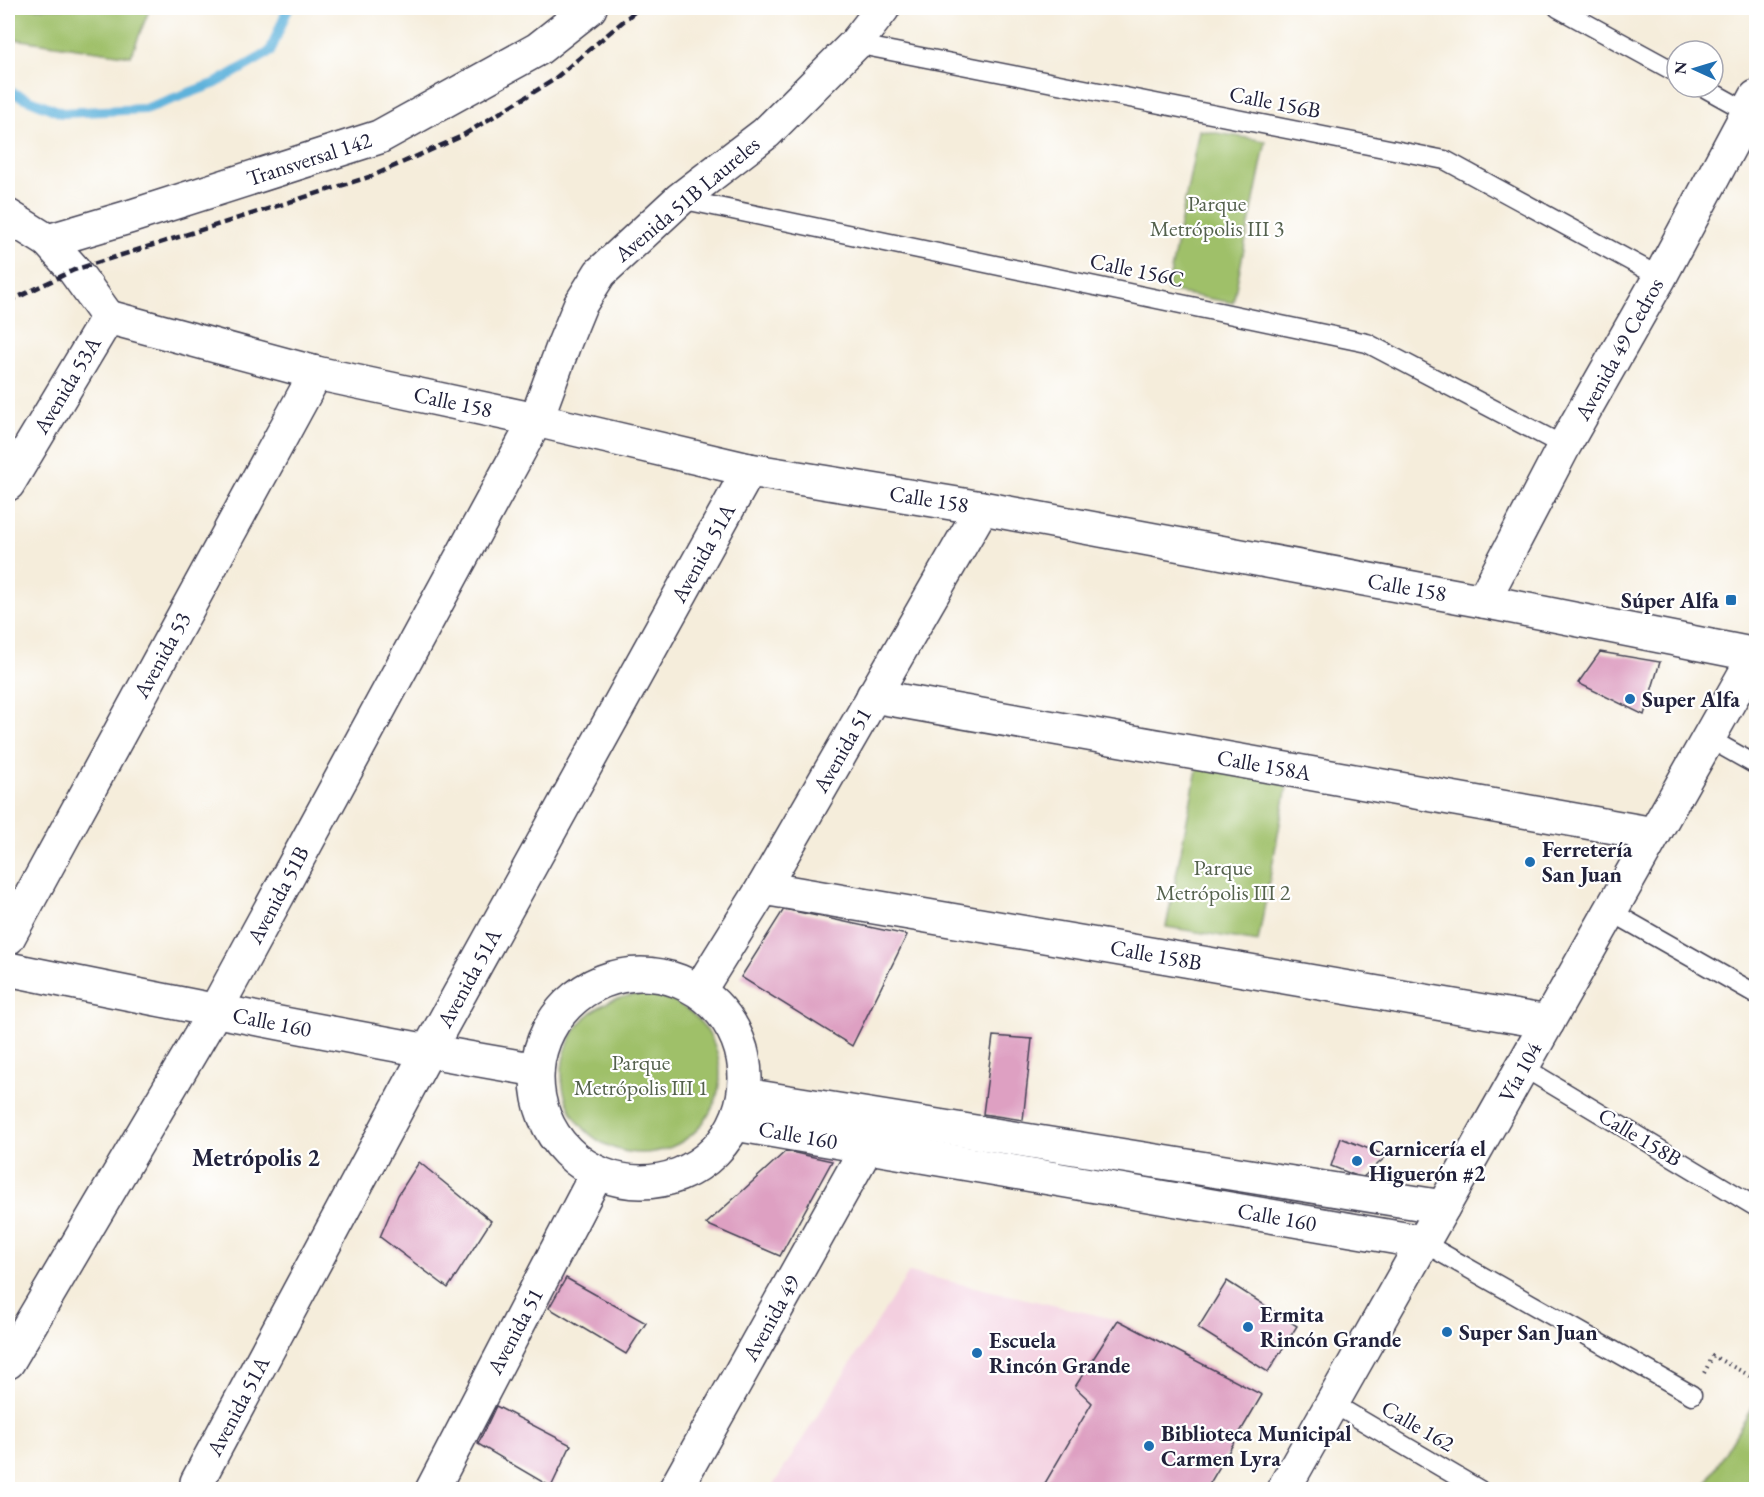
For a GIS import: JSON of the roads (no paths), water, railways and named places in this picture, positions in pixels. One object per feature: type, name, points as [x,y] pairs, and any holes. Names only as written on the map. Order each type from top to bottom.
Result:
[{"type":"street","name":"Transversal 142","points":[[48,241],[379,137],[538,49],[590,8]]},
{"type":"street","name":"Avenida 51B Laureles","points":[[536,420],[580,305],[600,273],[680,200],[766,133],[855,44],[883,8]]},
{"type":"street","name":"Avenida 49 Cedros","points":[[1483,601],[1564,446],[1660,277],[1752,104]]},
{"type":"street","points":[[8,216],[48,241],[74,270],[108,317]]},
{"type":"street","name":"Calle 158","points":[[108,317],[316,373],[536,420],[749,470],[982,508],[1483,601],[1756,655]]},
{"type":"street","name":"Avenida 53A","points":[[8,484],[108,317]]},
{"type":"street","name":"Avenida 53","points":[[8,938],[316,373]]},
{"type":"street","name":"Avenida 51B","points":[[8,1362],[215,1011],[536,420]]},
{"type":"street","name":"Avenida 51A","points":[[196,1490],[202,1472],[428,1052],[749,470]]},
{"type":"street","name":"Avenida 51","points":[[699,991],[764,888],[982,508]]},
{"type":"street","name":"Vía 104","points":[[1283,1490],[1756,655]]},
{"type":"street","name":"Calle 158A","points":[[873,696],[1654,834]]},
{"type":"street","name":"Calle 158B","points":[[764,888],[1548,1022]]},
{"type":"street","name":"Calle 160","points":[[8,969],[428,1052],[537,1070]]},
{"type":"street","points":[[641,973],[671,977],[699,991],[721,1011],[737,1036],[745,1065],[739,1109],[720,1146],[700,1164],[676,1176],[650,1182],[623,1181],[597,1173],[571,1155],[551,1131],[539,1102],[537,1070],[544,1040],[560,1013],[582,991],[610,978],[641,973]]},
{"type":"street","name":"Calle 160","points":[[739,1109],[867,1147],[1422,1242]]},
{"type":"street","name":"Calle 160","points":[[739,1109],[1443,1207]]},
{"type":"street","name":"Avenida 49","points":[[675,1490],[867,1147]]},
{"type":"street","name":"Avenida 51","points":[[432,1490],[597,1173]]},
{"type":"lane","points":[[1558,8],[1665,66]]},
{"type":"lane","name":"Calle 156B","points":[[855,44],[1445,160],[1660,277]]},
{"type":"lane","points":[[1725,95],[1752,104]]},
{"type":"lane","name":"Calle 156C","points":[[680,200],[1367,343],[1564,446]]},
{"type":"lane","points":[[1708,738],[1756,765]]},
{"type":"lane","points":[[1610,911],[1756,994]]},
{"type":"lane","name":"Calle 158B","points":[[1522,1067],[1756,1207]]},
{"type":"lane","name":"Calle 160","points":[[1422,1242],[1692,1395]]},
{"type":"lane","name":"Calle 162","points":[[1332,1403],[1480,1490]]},
{"type":"waterway","points":[[8,91],[62,113],[145,109],[216,83],[270,52],[288,8]]},
{"type":"railway","points":[[8,302],[74,270],[372,176],[460,137],[552,81],[639,8]]},
{"type":"place","name":"Súper Alfa","points":[[1731,600]]},
{"type":"place","name":"Super Alfa","points":[[1630,699]]},
{"type":"place","name":"Ferretería San Juan","points":[[1530,862]]},
{"type":"place","name":"Carnicería el Higuerón #2","points":[[1357,1161]]},
{"type":"place","name":"Ermita Rincón Grande","points":[[1248,1327]]},
{"type":"place","name":"Super San Juan","points":[[1447,1332]]},
{"type":"place","name":"Escuela Rincón Grande","points":[[977,1353]]},
{"type":"place","name":"Biblioteca Municipal Carmen Lyra","points":[[1149,1446]]},
{"type":"district","name":"Metrópolis 2","points":[[256,1157]]},
{"type":"park label","name":"Parque Metrópolis III 3","points":[[1217,216]]},
{"type":"park label","name":"Parque Metrópolis III 2","points":[[1223,880]]},
{"type":"park label","name":"Parque Metrópolis III 1","points":[[641,1074]]}]
